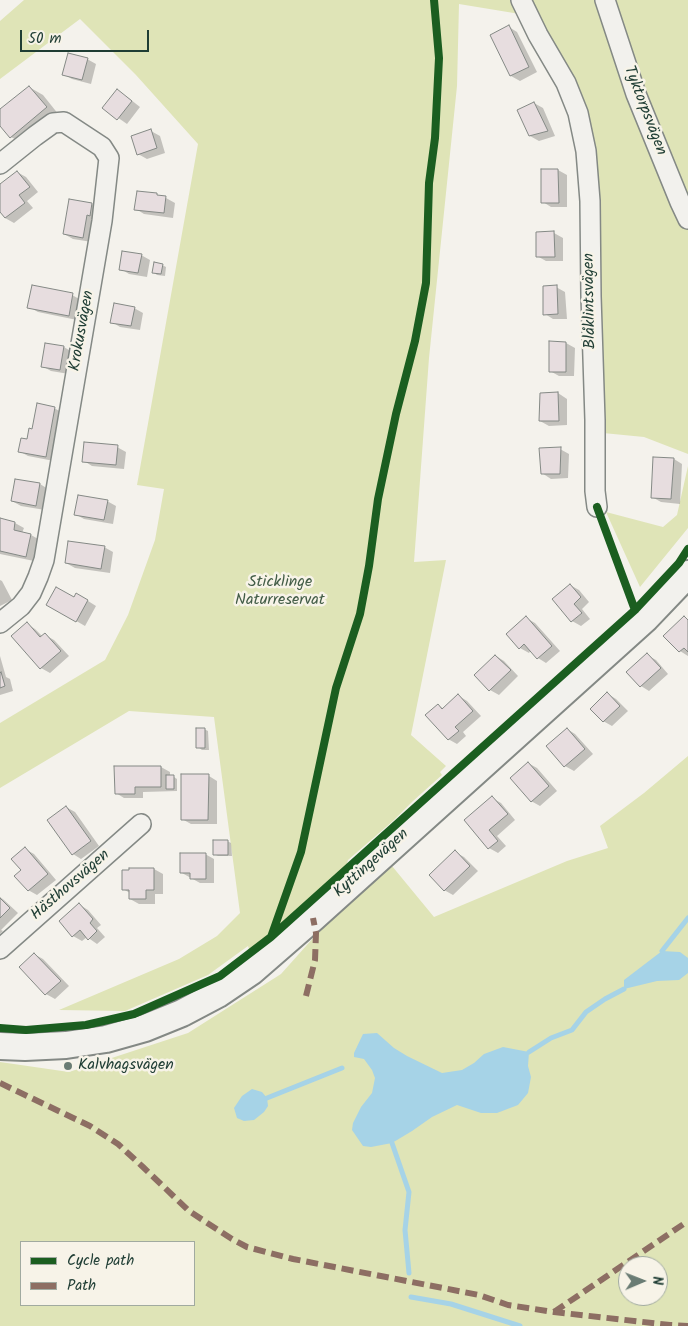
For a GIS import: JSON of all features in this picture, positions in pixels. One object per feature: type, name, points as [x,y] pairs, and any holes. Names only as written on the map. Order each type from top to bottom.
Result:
[{"type":"street","name":"Blåklintsvägen","points":[[521,0],[538,35],[566,83],[578,113],[586,151],[590,201],[595,491],[598,507]]},
{"type":"street","name":"Tyktorpsvägen","points":[[605,0],[636,94],[688,220]]},
{"type":"street","name":"Krokusvägen","points":[[0,164],[53,123],[64,122],[102,147],[109,158],[102,222],[44,560],[38,577],[22,606],[0,623]]},
{"type":"street","name":"Kyttingevägen","points":[[0,1046],[66,1045],[106,1039],[145,1028],[190,1009],[218,994],[252,971],[638,624],[688,574]]},
{"type":"street","name":"Hästhovsvägen","points":[[0,948],[142,824]]},
{"type":"green space","name":"Sticklinge Naturreservat","points":[[24,0],[688,0],[688,454],[644,437],[603,433],[595,174],[538,17],[459,4],[457,86],[429,358],[414,562],[446,560],[411,735],[446,766],[440,772],[442,775],[348,860],[346,867],[262,943],[250,952],[248,946],[208,975],[125,1011],[59,1010],[179,959],[217,936],[240,913],[214,717],[129,711],[0,788],[0,723],[105,660],[128,615],[155,540],[164,489],[137,485],[198,144],[136,75],[80,19],[0,79],[0,21]]},
{"type":"green space","points":[[688,466],[688,528],[640,587],[606,512],[663,527],[677,515]]},
{"type":"green space","points":[[688,756],[688,1326],[0,1326],[0,1062],[69,1072],[188,1033],[281,974],[323,927],[392,866],[434,917],[567,861],[608,848],[600,826],[644,793]]},
{"type":"water","points":[[662,951],[680,952],[688,958],[688,973],[679,980],[657,981],[624,989],[624,980]]},
{"type":"water","points":[[377,1033],[394,1048],[407,1056],[442,1073],[462,1070],[484,1054],[503,1047],[529,1052],[528,1066],[531,1077],[528,1093],[518,1105],[497,1113],[481,1113],[457,1105],[432,1117],[392,1143],[371,1147],[363,1146],[352,1130],[353,1123],[361,1107],[372,1093],[375,1078],[364,1059],[354,1057],[354,1053],[363,1034]]},
{"type":"water","points":[[252,1089],[262,1092],[267,1098],[268,1106],[254,1120],[244,1121],[237,1118],[234,1108],[242,1096]]},
{"type":"building","points":[[509,25],[529,67],[510,76],[490,35]]},
{"type":"building","points":[[68,53],[88,58],[82,80],[62,75]]},
{"type":"building","points":[[29,86],[47,107],[10,138],[0,126],[0,109]]},
{"type":"building","points":[[117,89],[132,101],[117,120],[102,108]]},
{"type":"building","points":[[534,102],[548,131],[529,136],[517,110]]},
{"type":"building","points":[[151,129],[157,148],[137,155],[131,136]]},
{"type":"building","points":[[541,169],[558,169],[559,203],[541,203]]},
{"type":"building","points":[[17,171],[30,187],[19,195],[25,203],[5,218],[0,212],[0,184]]},
{"type":"building","points":[[137,191],[166,196],[164,213],[134,210]]},
{"type":"building","points":[[69,199],[92,203],[90,216],[87,215],[83,238],[63,234]]},
{"type":"building","points":[[554,231],[555,257],[536,257],[536,232]]},
{"type":"building","points":[[122,251],[142,254],[138,273],[119,270]]},
{"type":"building","points":[[154,262],[163,264],[161,274],[152,273]]},
{"type":"building","points":[[32,285],[73,293],[69,316],[27,308]]},
{"type":"building","points":[[557,285],[558,314],[543,315],[543,286]]},
{"type":"building","points":[[114,303],[135,307],[131,326],[110,323]]},
{"type":"building","points":[[549,341],[566,342],[566,372],[549,372]]},
{"type":"building","points":[[45,343],[64,346],[60,370],[41,367]]},
{"type":"building","points":[[558,392],[559,421],[539,421],[540,393]]},
{"type":"building","points":[[37,403],[55,407],[46,457],[18,452],[21,438],[27,439],[29,428],[32,429]]},
{"type":"building","points":[[84,442],[118,445],[116,465],[82,462]]},
{"type":"building","points":[[561,447],[560,474],[541,474],[539,448]]},
{"type":"building","points":[[653,457],[674,458],[671,499],[651,498]]},
{"type":"building","points":[[15,479],[40,483],[36,506],[11,501]]},
{"type":"building","points":[[78,495],[108,500],[104,520],[74,515]]},
{"type":"building","points":[[0,518],[15,522],[14,530],[31,534],[26,557],[0,551]]},
{"type":"building","points":[[68,541],[105,546],[101,569],[65,563]]},
{"type":"building","points":[[570,584],[581,597],[574,604],[582,613],[571,622],[552,599]]},
{"type":"building","points":[[56,587],[74,597],[76,593],[88,600],[76,622],[46,605]]},
{"type":"building","points":[[526,616],[552,646],[537,659],[524,644],[519,649],[506,634]]},
{"type":"building","points":[[684,616],[688,620],[688,652],[684,648],[679,652],[663,636]]},
{"type":"building","points":[[27,622],[40,637],[45,633],[61,651],[40,669],[11,636]]},
{"type":"building","points":[[647,653],[661,668],[640,687],[626,672]]},
{"type":"building","points":[[495,655],[511,670],[489,691],[474,675]]},
{"type":"building","points":[[0,673],[5,686],[0,688]]},
{"type":"building","points":[[607,692],[620,706],[603,722],[590,709]]},
{"type":"building","points":[[458,694],[473,711],[455,727],[459,731],[448,740],[425,715],[438,704],[442,709]]},
{"type":"building","points":[[196,728],[205,728],[205,748],[196,748]]},
{"type":"building","points":[[567,728],[585,749],[564,767],[546,746]]},
{"type":"building","points":[[528,762],[549,786],[531,802],[510,778]]},
{"type":"building","points":[[114,766],[161,766],[161,787],[135,787],[135,794],[115,794]]},
{"type":"building","points":[[181,774],[209,774],[208,820],[181,820]]},
{"type":"building","points":[[166,775],[174,775],[174,789],[166,789]]},
{"type":"building","points":[[492,796],[508,814],[489,830],[498,841],[488,849],[464,820]]},
{"type":"building","points":[[66,806],[91,841],[72,855],[47,820]]},
{"type":"building","points":[[213,840],[228,840],[228,855],[213,855]]},
{"type":"building","points":[[25,847],[48,874],[28,891],[14,876],[21,870],[11,859]]},
{"type":"building","points":[[455,850],[470,866],[444,891],[429,875]]},
{"type":"building","points":[[180,853],[206,853],[206,879],[190,879],[190,873],[180,873]]},
{"type":"building","points":[[129,868],[154,868],[154,890],[146,890],[146,899],[129,899],[129,890],[122,890],[122,870],[129,870]]},
{"type":"building","points":[[0,898],[10,908],[0,918]]},
{"type":"building","points":[[79,903],[93,919],[90,923],[97,931],[88,940],[80,930],[72,937],[59,921]]},
{"type":"building","points":[[34,953],[61,981],[45,995],[19,967]]},
{"type":"waterway","points":[[662,951],[688,918]]},
{"type":"waterway","points":[[529,1052],[551,1038],[572,1030],[586,1012],[624,989]]},
{"type":"waterway","points":[[267,1098],[342,1068]]},
{"type":"waterway","points":[[392,1143],[409,1192],[405,1230],[409,1273]]},
{"type":"waterway","points":[[411,1297],[451,1304],[520,1326]]},
{"type":"marked path","points":[[306,996],[315,960],[316,933],[313,918]]},
{"type":"marked path","points":[[0,1083],[90,1126],[118,1144],[189,1211],[247,1247],[293,1259],[479,1295],[508,1305],[554,1312],[688,1326]]},
{"type":"marked path","points":[[554,1312],[688,1221]]},
{"type":"cycle path","points":[[271,937],[301,852],[336,688],[360,614],[378,499],[396,414],[415,341],[426,283],[429,183],[435,138],[439,58],[434,0]]},
{"type":"cycle path","points":[[597,507],[635,610]]},
{"type":"cycle path","points":[[0,1028],[26,1030],[86,1025],[134,1014],[220,976],[271,937],[635,610],[679,563],[688,549]]},
{"type":"place","name":"Kalvhagsvägen","points":[[68,1066]]}]
